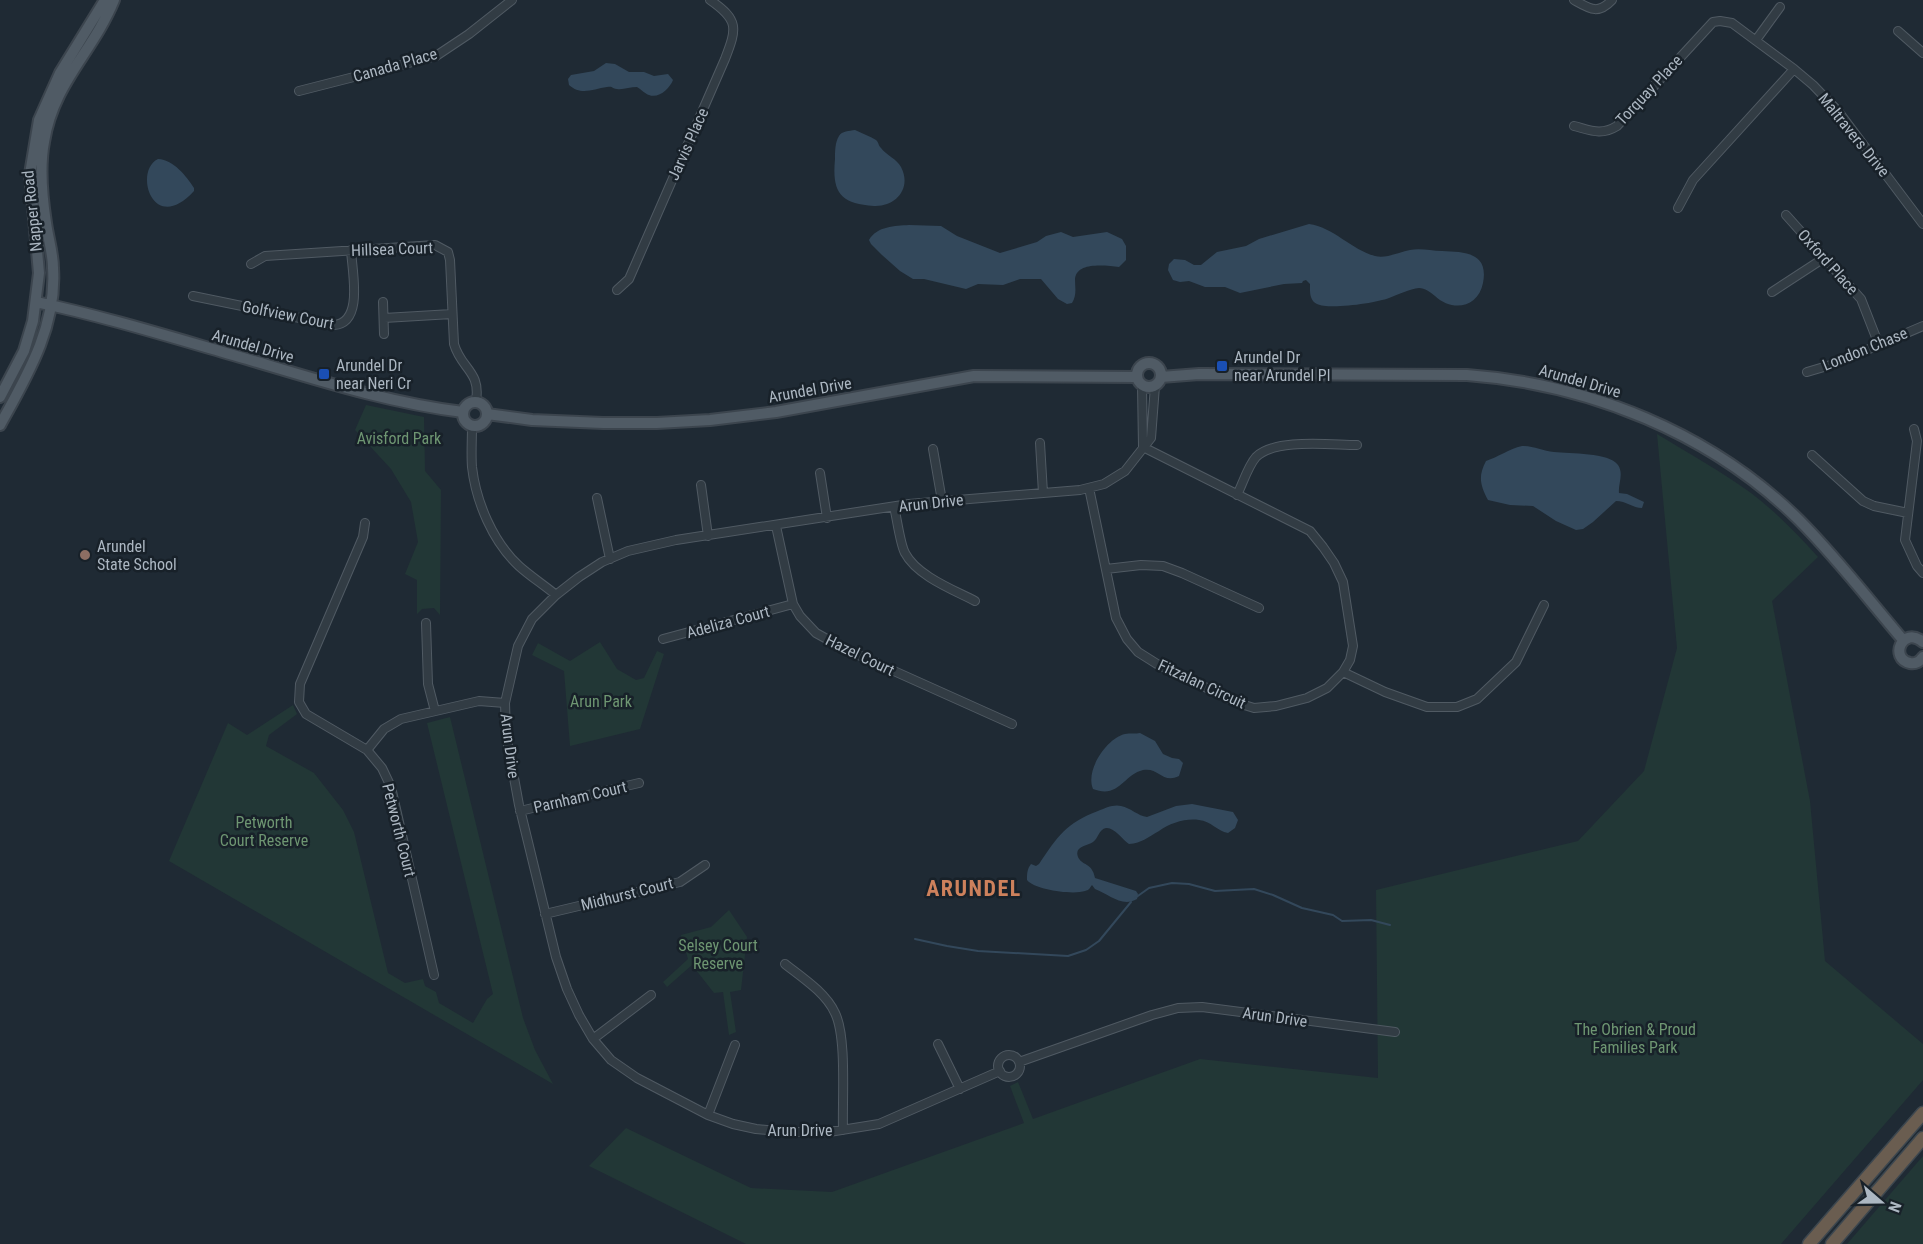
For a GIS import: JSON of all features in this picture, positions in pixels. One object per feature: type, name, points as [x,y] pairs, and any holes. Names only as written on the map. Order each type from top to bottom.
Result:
[{"type":"highway","points":[[1809,1244],[1923,1113]]},
{"type":"highway","points":[[1832,1244],[1923,1138]]},
{"type":"main road","name":"Napper Road","points":[[0,397],[25,349],[32,327],[36,302],[39,273],[30,174],[39,120],[60,73],[105,0]]},
{"type":"main road","name":"Napper Road","points":[[0,425],[30,370],[40,346],[51,306],[53,268],[43,196],[42,163],[44,141],[53,105],[114,0]]},
{"type":"main road","name":"Arundel Drive","points":[[36,302],[363,392],[442,410],[463,412]]},
{"type":"main road","points":[[1151,364],[1159,369],[1158,382],[1140,381],[1138,370],[1143,365],[1151,364]]},
{"type":"main road","name":"Arundel Drive","points":[[1158,382],[1199,374],[1467,375],[1559,388],[1595,399],[1649,419],[1684,436],[1724,460],[1758,485],[1797,518],[1832,554],[1903,640]]},
{"type":"main road","name":"Arundel Drive","points":[[487,414],[531,420],[657,423],[710,420],[776,412],[974,376],[1140,381]]},
{"type":"main road","points":[[476,402],[484,405],[487,414],[484,422],[472,426],[465,421],[463,412],[467,404],[476,402]]},
{"type":"main road","points":[[1922,661],[1911,663],[1903,660],[1899,653],[1903,640],[1910,636],[1918,637],[1923,642]]},
{"type":"street","name":"Canada Place","points":[[299,91],[436,56],[469,34],[512,0]]},
{"type":"street","name":"Jarvis Place","points":[[616,290],[629,279],[734,36],[733,22],[725,11],[710,0]]},
{"type":"street","points":[[1574,0],[1590,9],[1599,10],[1612,0]]},
{"type":"street","points":[[1756,40],[1780,7]]},
{"type":"street","name":"Maltravers Drive","points":[[1713,22],[1732,23],[1814,85],[1920,211],[1923,224]]},
{"type":"street","name":"Torquay Place","points":[[1574,126],[1608,132],[1617,126],[1713,22]]},
{"type":"street","points":[[1898,31],[1923,53]]},
{"type":"street","points":[[1678,208],[1692,180],[1794,69]]},
{"type":"street","name":"Oxford Place","points":[[1786,215],[1861,300],[1879,345]]},
{"type":"street","name":"Hillsea Court","points":[[251,264],[265,256],[435,245],[443,248],[448,252],[450,260],[454,344],[457,355],[476,380],[478,389],[476,402]]},
{"type":"street","name":"Golfview Court","points":[[193,296],[342,325],[350,317],[354,302],[351,250]]},
{"type":"street","points":[[1772,292],[1824,258]]},
{"type":"street","points":[[383,302],[384,334]]},
{"type":"street","points":[[384,318],[452,314]]},
{"type":"street","name":"London Chase","points":[[1807,372],[1834,364],[1923,326]]},
{"type":"street","points":[[1140,381],[1143,447],[1310,531],[1323,547],[1343,582],[1353,646],[1350,660],[1343,672],[1385,692],[1427,707],[1457,707],[1477,699],[1516,662],[1544,605]]},
{"type":"street","name":"Arun Drive","points":[[1000,1071],[879,1124],[829,1132],[787,1132],[733,1124],[708,1115],[638,1078],[611,1060],[593,1039],[567,988],[544,914],[520,811],[506,734],[505,703],[518,646],[532,619],[555,595],[579,577],[628,551],[676,540],[894,507],[1089,488],[1104,484],[1125,471],[1151,438],[1158,382]]},
{"type":"street","points":[[472,426],[472,467],[477,493],[499,542],[518,566],[555,595]]},
{"type":"street","points":[[1914,429],[1917,441],[1905,540],[1917,566],[1923,573]]},
{"type":"street","points":[[1040,443],[1043,493]]},
{"type":"street","points":[[1238,495],[1255,458],[1267,448],[1283,445],[1357,445]]},
{"type":"street","points":[[933,449],[942,501]]},
{"type":"street","points":[[1812,455],[1863,501],[1874,506],[1908,513]]},
{"type":"street","points":[[820,473],[827,518]]},
{"type":"street","points":[[701,485],[708,536]]},
{"type":"street","name":"Fitzalan Circuit","points":[[1089,488],[1116,618],[1127,639],[1138,652],[1157,664],[1238,703],[1254,708],[1276,706],[1307,698],[1327,688],[1343,672]]},
{"type":"street","points":[[597,498],[610,559]]},
{"type":"street","points":[[894,507],[905,553],[920,570],[975,601]]},
{"type":"street","name":"Petworth Court","points":[[364,523],[363,537],[300,684],[299,702],[306,714],[367,750],[382,768],[391,787],[434,975]]},
{"type":"street","name":"Hazel Court","points":[[776,526],[794,604],[800,616],[816,633],[845,649],[1012,724]]},
{"type":"street","points":[[1106,568],[1163,566],[1259,608]]},
{"type":"street","name":"Adeliza Court","points":[[663,639],[794,604]]},
{"type":"street","points":[[426,623],[428,684],[435,711]]},
{"type":"street","points":[[367,750],[384,729],[401,719],[479,701],[505,703]]},
{"type":"street","name":"Parnham Court","points":[[520,811],[639,783]]},
{"type":"street","name":"Midhurst Court","points":[[544,914],[680,882],[705,865]]},
{"type":"street","points":[[785,964],[810,984],[835,1013],[841,1034],[843,1130]]},
{"type":"street","points":[[593,1039],[651,995]]},
{"type":"street","name":"Arun Drive","points":[[1019,1062],[1178,1008],[1202,1007],[1395,1032]]},
{"type":"street","points":[[938,1044],[960,1089]]},
{"type":"street","points":[[708,1115],[735,1045]]},
{"type":"street","points":[[1011,1055],[1019,1062],[1019,1070],[1014,1075],[1006,1076],[1000,1071],[999,1061],[1004,1056],[1011,1055]]},
{"type":"green space","name":"Avisford Park","points":[[366,405],[424,417],[425,471],[441,490],[440,615],[434,608],[422,609],[417,614],[417,580],[405,574],[418,542],[411,502],[391,469],[355,430]]},
{"type":"green space","name":"The Obrien & Proud Families Park","points":[[1657,434],[1751,493],[1818,557],[1772,601],[1810,801],[1825,961],[1923,1044],[1923,1080],[1781,1244],[746,1244],[589,1166],[626,1128],[751,1188],[832,1192],[1024,1123],[1010,1086],[1018,1082],[1033,1119],[1200,1059],[1378,1078],[1376,890],[1578,841],[1644,771],[1677,648]]},
{"type":"green space","name":"Arun Park","points":[[600,642],[617,669],[636,680],[644,678],[657,651],[664,654],[640,729],[570,746],[564,671],[532,655],[538,643],[570,661]]},
{"type":"green space","name":"Petworth Court Reserve","points":[[293,705],[297,714],[269,735],[266,746],[314,773],[343,810],[354,832],[388,973],[405,983],[423,979],[425,986],[436,992],[439,1003],[473,1023],[487,999],[493,994],[427,723],[450,717],[523,1018],[535,1050],[553,1084],[169,861],[228,723],[247,735]]},
{"type":"green space","name":"Selsey Court Reserve","points":[[729,910],[747,937],[741,990],[730,992],[736,1032],[729,1035],[723,992],[714,993],[692,965],[667,987],[663,982],[688,959],[681,935],[711,927]]},
{"type":"green space","points":[[1923,1156],[1923,1244],[1847,1244]]},
{"type":"water","points":[[606,63],[615,64],[629,72],[644,72],[654,76],[668,74],[673,80],[664,92],[653,96],[637,87],[619,89],[609,87],[583,91],[569,85],[568,79],[571,75],[594,71]]},
{"type":"water","points":[[855,130],[876,140],[880,147],[901,167],[905,182],[900,195],[895,200],[882,205],[862,205],[845,199],[840,194],[834,170],[837,141],[842,133]]},
{"type":"water","points":[[158,159],[174,165],[194,188],[194,191],[180,203],[168,207],[158,204],[151,196],[147,175],[151,166]]},
{"type":"water","points":[[1309,224],[1326,229],[1358,249],[1379,257],[1418,249],[1466,253],[1482,265],[1483,283],[1476,298],[1464,305],[1449,304],[1427,290],[1419,288],[1374,302],[1323,306],[1314,302],[1310,295],[1310,284],[1306,280],[1302,283],[1284,284],[1240,293],[1225,287],[1205,287],[1189,281],[1173,280],[1168,270],[1169,264],[1174,259],[1201,265],[1217,252],[1246,246],[1259,239]]},
{"type":"water","points":[[909,225],[941,226],[957,236],[1000,253],[1061,232],[1073,237],[1107,232],[1122,239],[1126,246],[1126,260],[1119,267],[1093,266],[1081,269],[1075,279],[1074,300],[1067,304],[1058,299],[1041,279],[1020,279],[1003,285],[978,284],[966,289],[924,279],[913,279],[900,271],[869,240],[881,229]]},
{"type":"water","points":[[1522,446],[1554,452],[1589,454],[1613,461],[1621,472],[1619,493],[1644,502],[1642,508],[1616,501],[1593,522],[1583,529],[1576,530],[1556,521],[1533,506],[1510,505],[1488,500],[1481,480],[1486,461]]},
{"type":"water","points":[[1140,733],[1155,741],[1163,754],[1179,759],[1183,763],[1179,776],[1168,778],[1153,771],[1143,770],[1130,776],[1115,789],[1102,791],[1093,789],[1092,773],[1105,748],[1125,734]]},
{"type":"water","points":[[1192,804],[1233,812],[1238,820],[1235,828],[1228,833],[1203,821],[1184,820],[1141,841],[1129,844],[1115,832],[1106,828],[1093,842],[1078,851],[1078,857],[1092,869],[1095,878],[1136,891],[1137,899],[1121,901],[1095,889],[1092,885],[1085,891],[1063,892],[1031,884],[1027,880],[1031,864],[1036,866],[1039,864],[1064,832],[1078,820],[1112,806],[1125,807],[1147,817],[1176,806]]},
{"type":"waterway","points":[[1135,898],[1149,888],[1172,883],[1189,884],[1215,891],[1254,889],[1302,908],[1333,915],[1342,921],[1371,920],[1390,925]]},
{"type":"waterway","points":[[915,939],[978,951],[1068,956],[1086,950],[1099,941],[1131,902]]},
{"type":"place","name":"Arundel Dr near Arundel Pl","points":[[1222,366]]},
{"type":"place","name":"Arundel Dr near Neri Cr","points":[[324,374]]},
{"type":"place","name":"Arundel State School","points":[[85,555]]},
{"type":"district","name":"ARUNDEL","points":[[974,888]]}]
